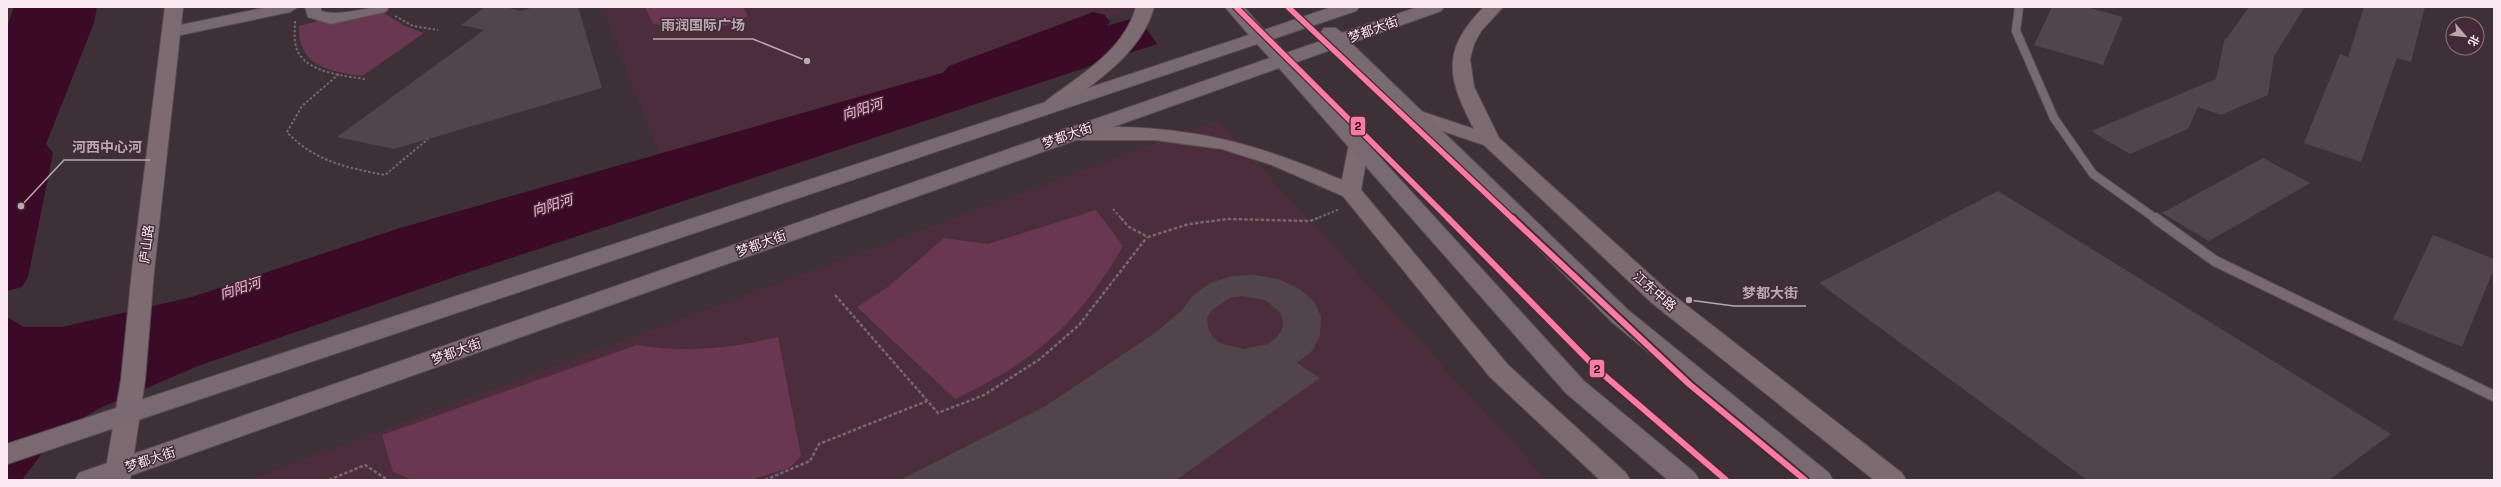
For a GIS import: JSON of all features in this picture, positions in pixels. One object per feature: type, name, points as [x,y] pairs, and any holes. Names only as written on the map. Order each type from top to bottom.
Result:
[{"type":"main road","points":[[1234,7],[1359,144],[1575,387],[1686,480]]},
{"type":"main road","points":[[7,454],[1262,36],[1309,13],[1350,7]]},
{"type":"main road","name":"梦都大街","points":[[88,480],[117,474],[185,447],[1068,134],[1284,62],[1435,7]]},
{"type":"main road","name":"江东中路","points":[[1309,13],[1620,316],[1820,480]]},
{"type":"street","name":"庐山路","points":[[117,474],[125,415],[132,380],[143,271],[174,7]]},
{"type":"street","points":[[313,7],[313,14],[331,19],[385,11]]},
{"type":"street","points":[[1053,105],[1121,50],[1144,18],[1144,7]]},
{"type":"street","points":[[1491,141],[1466,94],[1459,63],[1472,30],[1494,7]]},
{"type":"street","points":[[171,32],[292,11]]},
{"type":"street","name":"江东中路","points":[[1414,115],[1491,141],[1660,297],[1893,480]]},
{"type":"street","points":[[1068,134],[1140,133],[1206,140],[1274,158],[1355,196],[1499,371],[1617,480]]},
{"type":"street","points":[[1355,196],[1359,144]]},
{"type":"lane","points":[[2019,7],[2016,31],[2054,118],[2093,174],[2215,261],[2494,396]]},
{"type":"path","points":[[292,11],[295,44],[300,56],[315,66],[339,74],[364,79]]},
{"type":"path","points":[[385,11],[413,26],[438,30]]},
{"type":"path","points":[[339,74],[312,95],[294,114],[287,132],[297,145],[318,157],[356,170],[385,175],[428,139]]},
{"type":"path","points":[[835,295],[938,413],[984,395],[1040,359],[1079,325],[1147,237],[1189,224],[1228,219],[1310,221],[1355,196]]},
{"type":"path","points":[[1113,209],[1129,227],[1147,237]]},
{"type":"path","points":[[765,480],[810,461],[819,444],[927,401]]},
{"type":"path","points":[[329,480],[365,465],[388,480]]},
{"type":"shaded area","points":[[602,7],[1137,7],[889,100],[666,170]]},
{"type":"shaded area","points":[[645,7],[743,7],[748,16],[737,22],[714,27],[677,27],[653,24]]},
{"type":"shaded area","points":[[381,11],[405,26],[424,33],[362,76],[327,69],[317,64],[304,50],[300,39],[299,26],[319,21],[332,22]]},
{"type":"shaded area","points":[[1218,120],[1547,480],[247,480]]},
{"type":"shaded area","points":[[1096,210],[1123,246],[1089,297],[1071,319],[1052,338],[1031,354],[1009,370],[955,399],[857,307],[889,286],[944,238],[988,244]]},
{"type":"shaded area","points":[[778,337],[801,456],[789,468],[750,480],[413,480],[393,472],[382,435],[637,345],[672,349],[708,348],[743,344]]},
{"type":"water","points":[[14,7],[97,7],[94,23],[7,242],[7,27]]},
{"type":"water","points":[[1138,17],[1157,44],[457,276],[198,366],[100,408],[57,433],[22,480],[7,480],[7,317],[24,327],[62,327],[192,297],[400,228]]},
{"type":"building","points":[[485,7],[505,7],[521,11],[533,7],[578,7],[602,88],[394,149],[337,137],[484,30],[461,25]]},
{"type":"building","points":[[2052,7],[2087,7],[2123,17],[2103,65],[2034,45]]},
{"type":"building","points":[[2249,7],[2305,7],[2274,56],[2268,95],[2221,115],[2198,107],[2188,129],[2130,154],[2091,131],[2216,79],[2225,38],[2227,38]]},
{"type":"building","points":[[2364,7],[2425,7],[2411,62],[2397,58],[2361,162],[2304,143],[2340,54],[2348,57]]},
{"type":"building","points":[[2263,158],[2310,183],[2209,241],[2162,213]]},
{"type":"building","points":[[1998,191],[2391,434],[2329,480],[2087,480],[1819,283]]},
{"type":"building","points":[[2433,235],[2494,259],[2494,269],[2462,347],[2393,319]]},
{"type":"building","points":[[1255,275],[1278,279],[1298,288],[1314,301],[1321,317],[1320,335],[1313,350],[1297,363],[1320,378],[1176,480],[900,480],[1044,407],[1155,333],[1182,310],[1193,295],[1210,283],[1232,276]],"holes":[[[1241,296],[1265,300],[1280,312],[1283,321],[1282,330],[1276,338],[1268,344],[1243,349],[1220,343],[1212,336],[1208,327],[1207,318],[1212,310],[1230,298]]]},
{"type":"waterway","name":"向阳河","points":[[961,73],[1093,22]]},
{"type":"waterway","points":[[7,277],[34,153]]},
{"type":"transit line","name":"2","points":[[1236,7],[1347,115],[1598,370],[1726,480]]},
{"type":"transit line","name":"2","points":[[1288,7],[1689,384],[1805,480]]},
{"type":"place","name":"雨润国际广场","points":[[807,61]]},
{"type":"place","name":"河西中心河","points":[[21,206]]},
{"type":"place","name":"梦都大街","points":[[1689,300]]}]
